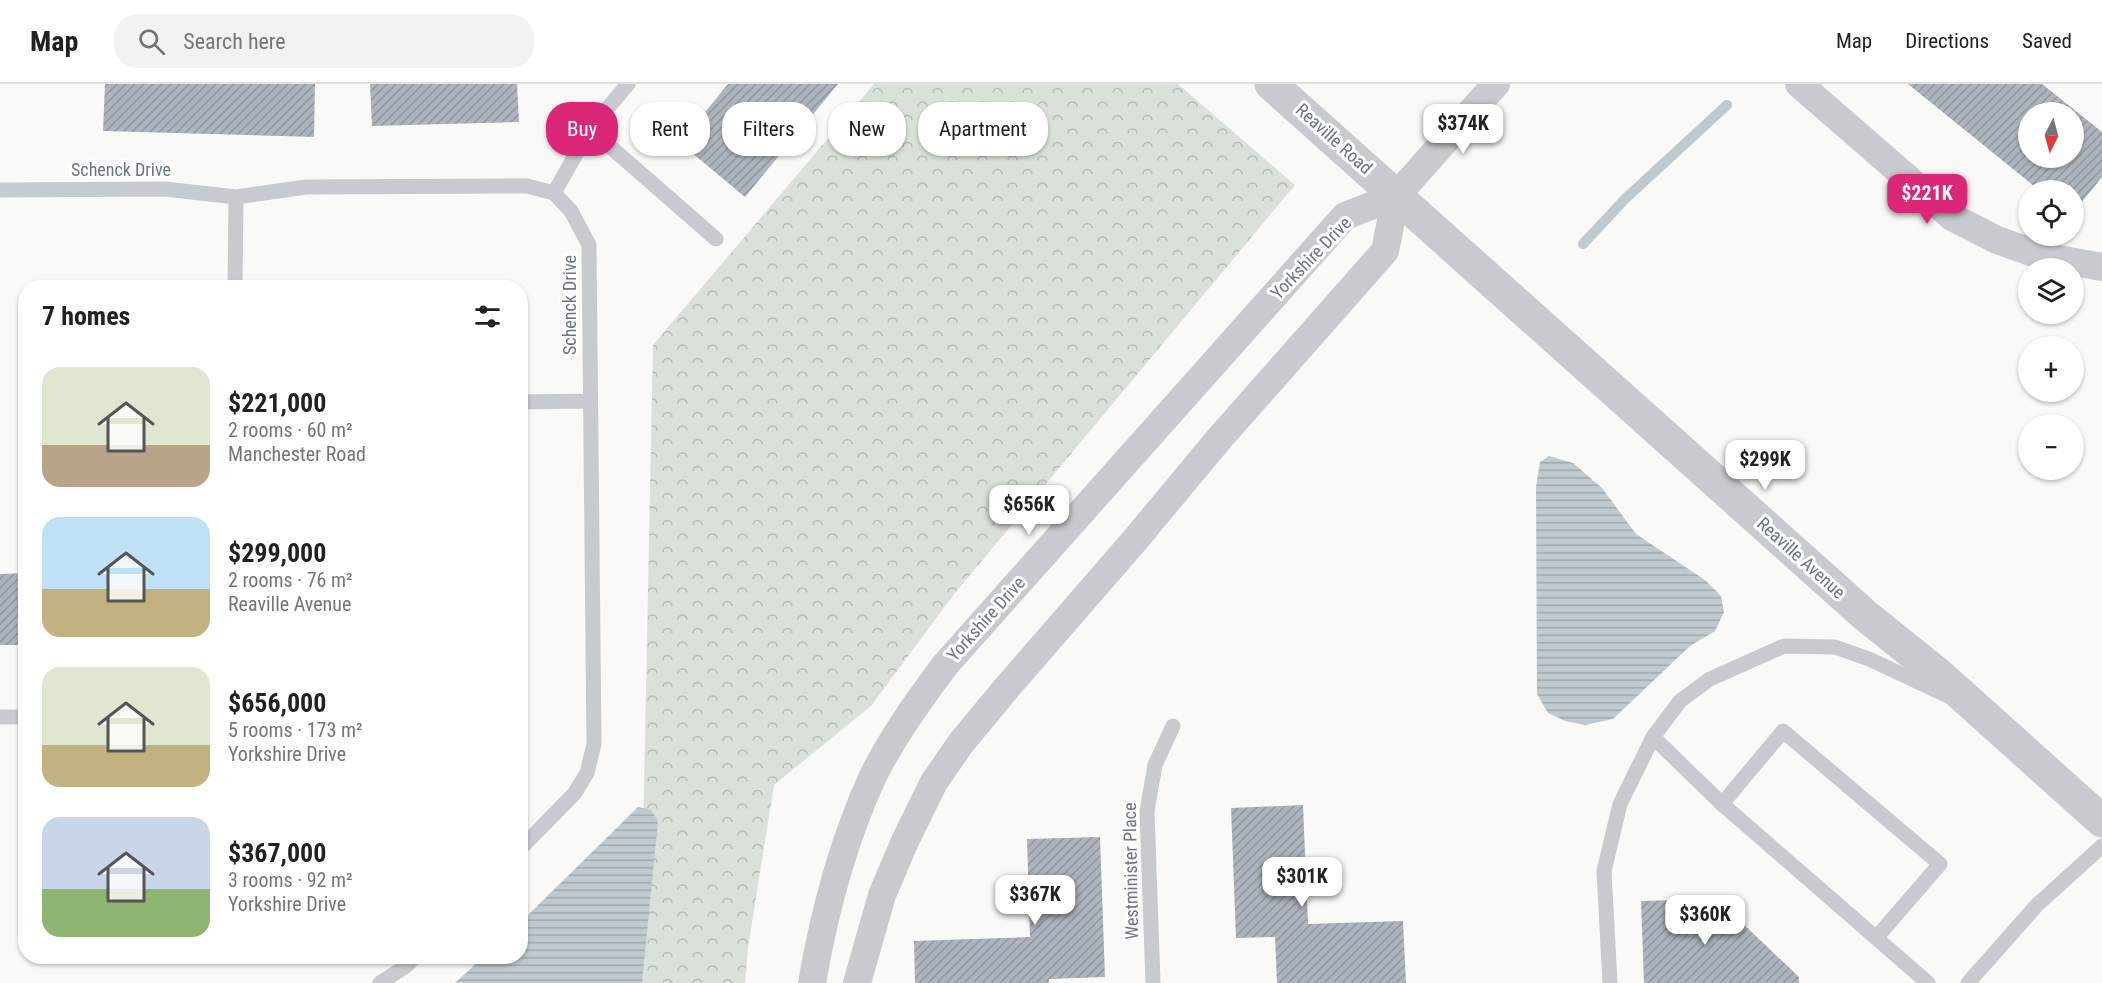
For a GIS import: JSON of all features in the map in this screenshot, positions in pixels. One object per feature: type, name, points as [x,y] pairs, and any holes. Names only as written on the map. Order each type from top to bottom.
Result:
[{"type":"street","name":"Reaville Road","points":[[1271,84],[1396,196]]},
{"type":"street","points":[[857,983],[882,895],[905,841],[934,782],[961,743],[1219,439],[1385,251],[1396,196],[1496,84]]},
{"type":"street","points":[[1799,84],[1952,217],[1996,240],[2042,256],[2102,267]]},
{"type":"street","name":"Reaville Avenue","points":[[1396,196],[1866,616],[1979,710],[2102,821]]},
{"type":"street","name":"Yorkshire Drive","points":[[812,983],[832,893],[855,819],[874,775],[927,689],[946,664],[1345,216],[1396,196]]},
{"type":"lane","points":[[613,102],[628,84]]},
{"type":"lane","points":[[618,153],[716,239]]},
{"type":"lane","points":[[554,193],[575,156]]},
{"type":"lane","name":"Schenck Drive","points":[[0,190],[165,189],[236,196],[306,186],[527,186],[554,193],[571,211],[589,245],[594,744],[587,773],[574,794],[528,841]]},
{"type":"lane","points":[[235,280],[236,196]]},
{"type":"lane","points":[[528,402],[590,401]]},
{"type":"lane","points":[[1610,983],[1605,871],[1620,804],[1653,738],[1680,701],[1710,679],[1784,646],[1835,647],[1869,659],[1979,710]]},
{"type":"lane","points":[[0,717],[18,717]]},
{"type":"lane","name":"Westminister Place","points":[[1153,983],[1147,811],[1155,765],[1173,726]]},
{"type":"lane","points":[[1722,804],[1783,731],[1940,864],[1876,938]]},
{"type":"lane","points":[[1653,738],[1722,804],[1928,983]]},
{"type":"lane","points":[[1968,983],[2037,905],[2102,846]]},
{"type":"lane","points":[[380,983],[408,964]]},
{"type":"green space","points":[[874,84],[1178,84],[1295,185],[955,593],[871,706],[774,785],[748,948],[745,983],[640,983],[653,345],[813,156],[816,156],[816,152],[828,138],[828,156],[906,156],[906,102],[859,102]]},
{"type":"shaded area","points":[[1549,456],[1573,463],[1602,488],[1636,534],[1705,580],[1721,596],[1724,612],[1715,631],[1690,646],[1613,719],[1585,725],[1565,721],[1548,713],[1537,694],[1536,487],[1540,462]]},
{"type":"shaded area","points":[[638,807],[651,810],[658,821],[642,983],[455,983],[475,964],[528,964],[528,915]]},
{"type":"building","points":[[105,84],[315,84],[314,137],[103,131]]},
{"type":"building","points":[[370,84],[517,84],[519,122],[372,126]]},
{"type":"building","points":[[728,84],[838,84],[816,111],[816,102],[722,102],[722,156],[779,156],[745,197],[696,156],[710,156],[710,106]]},
{"type":"building","points":[[1908,84],[2042,84],[2064,102],[2018,102],[2018,168],[2084,168],[2084,118],[2102,132],[2102,177],[2084,199],[2084,180],[2027,180]]},
{"type":"building","points":[[18,573],[18,645],[0,645],[0,574]]},
{"type":"building","points":[[1303,805],[1308,924],[1403,921],[1406,983],[1277,983],[1275,937],[1236,938],[1231,808]]},
{"type":"building","points":[[1100,837],[1105,977],[1049,979],[1049,983],[915,983],[914,941],[1030,937],[1027,839]]},
{"type":"building","points":[[1717,899],[1799,977],[1799,983],[1644,983],[1641,901]]},
{"type":"waterway","points":[[1583,244],[1625,199],[1727,105]]}]
